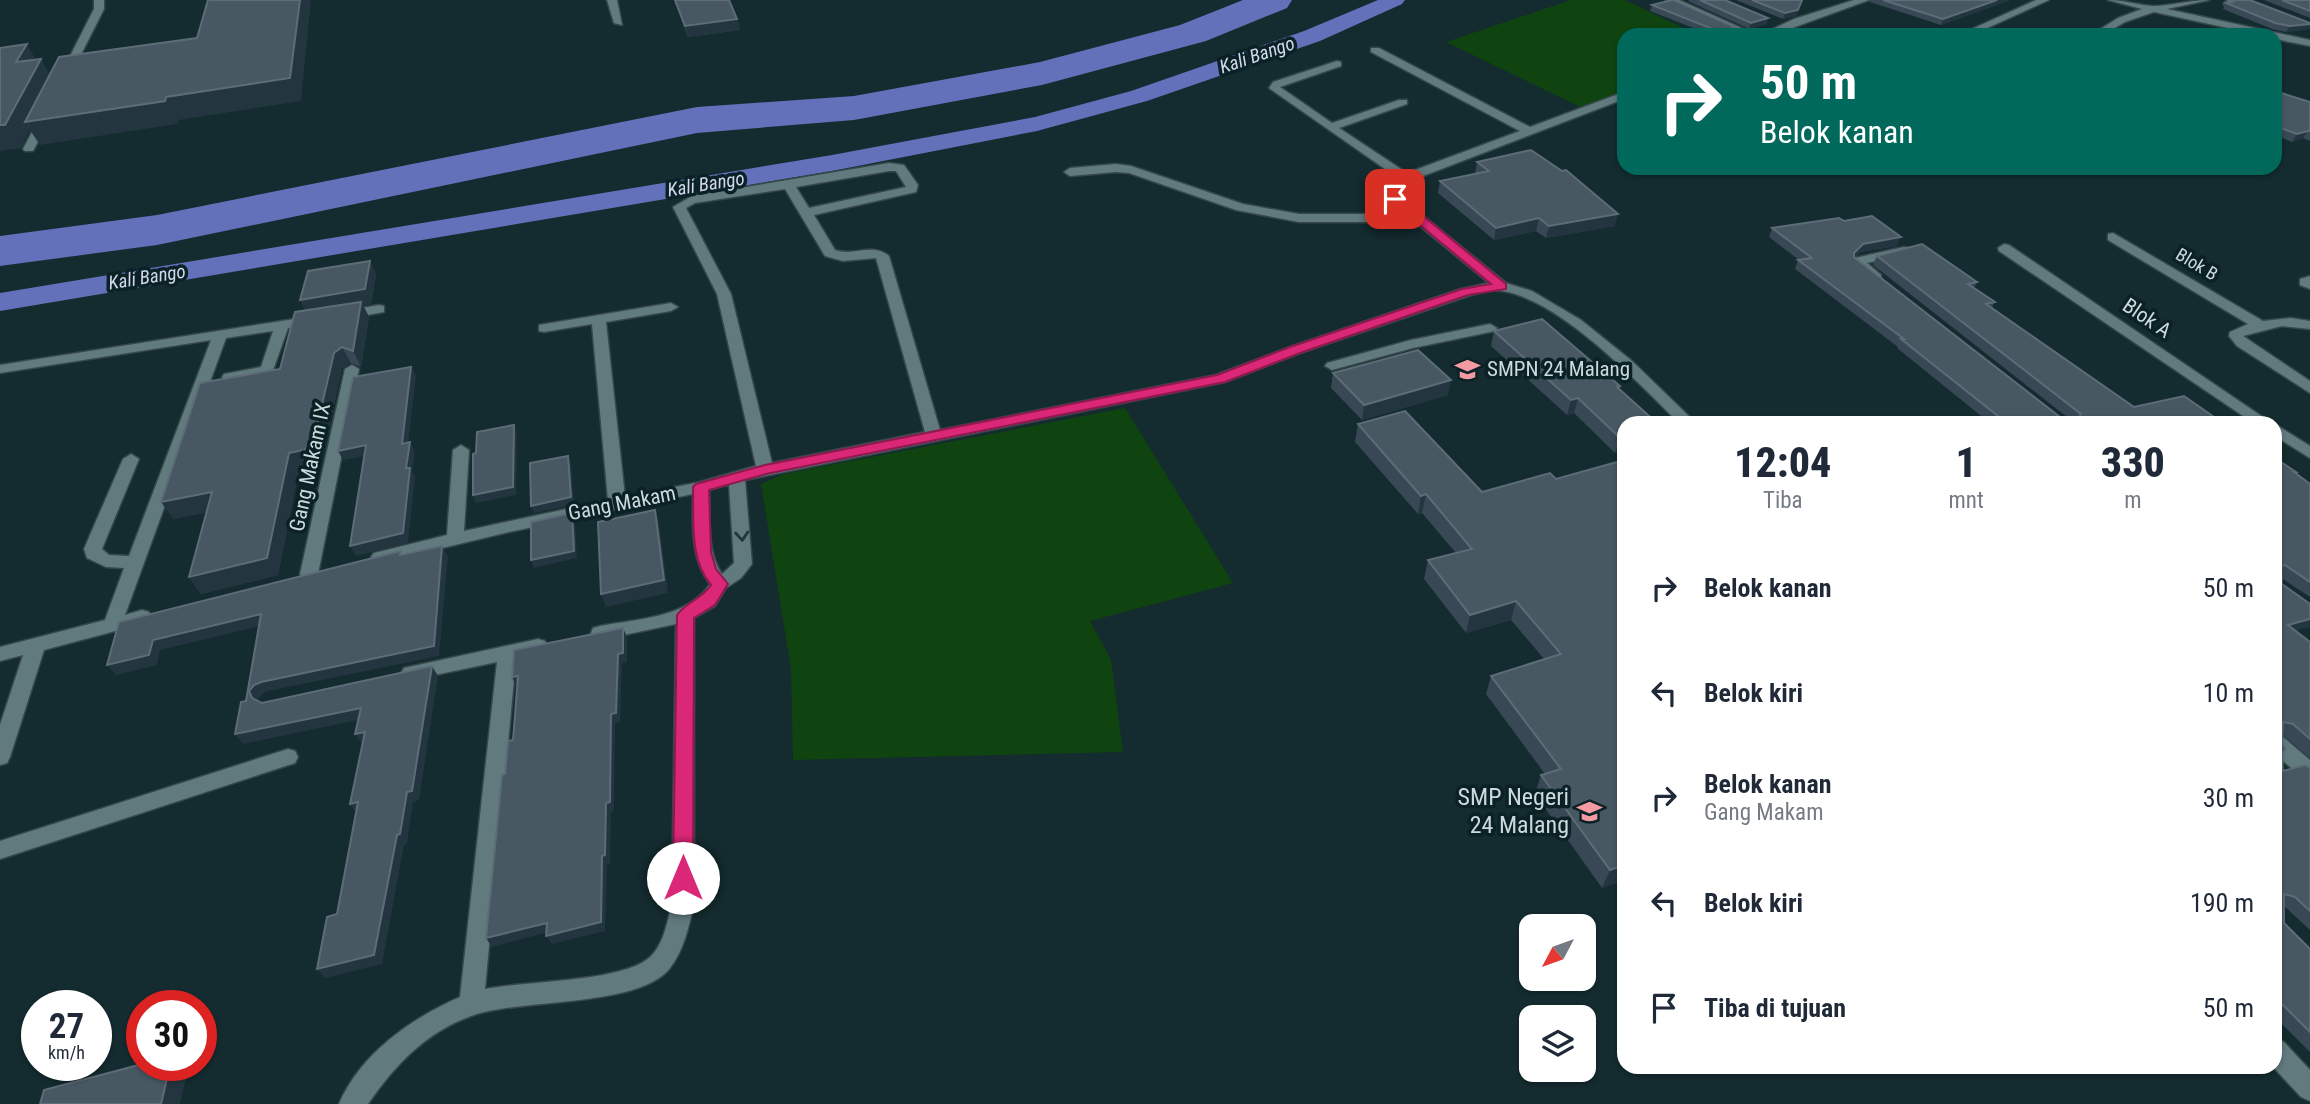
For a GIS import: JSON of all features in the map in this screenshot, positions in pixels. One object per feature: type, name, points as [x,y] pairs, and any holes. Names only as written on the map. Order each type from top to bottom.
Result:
[{"type":"street","points":[[58,91],[99,9],[99,0]]},
{"type":"street","points":[[612,0],[619,23]]},
{"type":"street","points":[[1671,0],[1736,28]]},
{"type":"street","points":[[1781,28],[1864,0]]},
{"type":"street","points":[[1980,28],[2044,0]]},
{"type":"street","points":[[2113,0],[2242,28]]},
{"type":"street","points":[[2105,28],[2117,19],[2152,8],[2204,0]]},
{"type":"street","points":[[1772,21],[1785,26]]},
{"type":"street","points":[[2289,38],[2310,34]]},
{"type":"street","points":[[2282,37],[2310,43]]},
{"type":"street","points":[[1375,50],[1531,132]]},
{"type":"street","points":[[1337,64],[1277,84],[1274,88],[1406,178]]},
{"type":"street","points":[[1501,286],[1415,218],[1391,193],[1395,183],[1617,98]]},
{"type":"street","points":[[29,149],[52,102]]},
{"type":"street","points":[[1330,127],[1403,102]]},
{"type":"street","points":[[765,470],[724,294],[679,207],[692,200],[889,167],[900,169],[913,188],[806,213]]},
{"type":"street","points":[[1070,172],[1116,168],[1131,170],[1240,207],[1299,218],[1415,218]]},
{"type":"street","points":[[789,185],[830,253],[835,256],[873,252],[882,256],[934,437]]},
{"type":"street","name":"Blok B","points":[[2113,237],[2260,325]]},
{"type":"street","name":"Blok A","points":[[2004,248],[2254,416]]},
{"type":"street","points":[[1885,285],[1864,269],[1860,261],[1910,250]]},
{"type":"street","name":"Gang Makam","points":[[362,561],[701,487],[765,470],[1220,379],[1295,350],[1466,292],[1501,286],[1535,297],[1562,312],[1681,416]]},
{"type":"street","points":[[544,328],[671,307]]},
{"type":"street","points":[[0,369],[380,309]]},
{"type":"street","points":[[599,319],[617,504]]},
{"type":"street","points":[[1388,319],[1411,344]]},
{"type":"street","points":[[2310,325],[2287,321],[2260,325],[2238,332],[2237,339],[2310,388]]},
{"type":"street","points":[[229,377],[267,370],[282,325]]},
{"type":"street","points":[[1332,366],[1411,344],[1490,328]]},
{"type":"street","points":[[112,625],[220,335]]},
{"type":"street","name":"Gang Makam IX","points":[[309,574],[352,369]]},
{"type":"street","points":[[2282,434],[2310,453]]},
{"type":"street","points":[[455,539],[461,450]]},
{"type":"street","points":[[131,459],[93,554],[106,561],[135,562]]},
{"type":"street","points":[[583,637],[685,615],[709,601],[720,584],[735,574],[743,564],[737,478]]},
{"type":"street","points":[[701,487],[704,552],[709,571],[720,584]]},
{"type":"street","points":[[0,654],[165,611]]},
{"type":"street","points":[[352,1104],[384,1059],[429,1022],[471,1004],[631,979],[657,967],[671,944],[682,904],[685,615]]},
{"type":"street","points":[[388,678],[558,642]]},
{"type":"street","points":[[0,757],[36,644]]},
{"type":"street","points":[[471,1004],[507,653]]},
{"type":"street","points":[[2282,747],[2305,768]]},
{"type":"street","points":[[0,850],[288,757]]},
{"type":"street","points":[[2282,770],[2305,768]]},
{"type":"street","points":[[2282,1059],[2310,1088]]},
{"type":"green space","points":[[1571,0],[1625,0],[1683,28],[1617,28],[1617,94],[1582,108],[1446,42]]},
{"type":"green space","points":[[1125,408],[1233,583],[1090,621],[1111,660],[1123,752],[793,760],[791,669],[761,484],[784,474]]},
{"type":"building","points":[[208,0],[300,0],[290,78],[166,97],[165,101],[25,122],[59,57],[197,38]]},
{"type":"building","points":[[675,0],[729,0],[737,19],[685,26]]},
{"type":"building","points":[[1674,0],[1735,27],[1710,28],[1652,5]]},
{"type":"building","points":[[1700,0],[1725,0],[1768,18],[1751,23]]},
{"type":"building","points":[[1752,0],[1802,0],[1798,10],[1785,13]]},
{"type":"building","points":[[1883,0],[1997,0],[1943,19]]},
{"type":"building","points":[[2227,0],[2250,0],[2310,24],[2290,26],[2275,23],[2226,3],[2232,2]]},
{"type":"building","points":[[2282,0],[2310,0],[2310,11]]},
{"type":"building","points":[[27,44],[16,62],[41,59],[5,125],[0,125],[0,48]]},
{"type":"building","points":[[2282,93],[2310,102],[2310,131],[2297,134],[2282,129]]},
{"type":"building","points":[[1531,150],[1562,171],[1566,170],[1618,214],[1549,226],[1539,218],[1496,228],[1440,181],[1489,171],[1477,162]]},
{"type":"building","points":[[1872,216],[1901,237],[1863,244],[1854,253],[1854,257],[2059,416],[1998,416],[1901,339],[1904,339],[1798,260],[1812,258],[1772,228],[1839,218],[1844,221]]},
{"type":"building","points":[[1922,244],[1977,282],[1968,284],[1995,302],[1986,304],[2134,407],[2184,396],[2213,416],[2080,416],[2081,414],[1877,256]]},
{"type":"building","points":[[370,261],[365,289],[300,300],[308,271]]},
{"type":"building","points":[[361,302],[353,351],[342,347],[334,353],[312,448],[289,453],[267,558],[189,577],[212,492],[161,502],[200,383],[280,369],[295,312]]},
{"type":"building","points":[[1542,319],[1620,386],[1617,387],[1649,416],[1617,416],[1617,435],[1578,398],[1571,400],[1494,331]]},
{"type":"building","points":[[1418,350],[1451,380],[1364,405],[1333,373]]},
{"type":"building","points":[[411,367],[402,444],[410,442],[403,533],[350,546],[366,445],[338,451],[353,377]]},
{"type":"building","points":[[1405,411],[1482,492],[1550,473],[1556,479],[1617,462],[1617,868],[1610,870],[1541,775],[1561,769],[1491,676],[1561,654],[1516,601],[1470,615],[1428,560],[1472,549],[1426,494],[1421,496],[1358,424]]},
{"type":"building","points":[[514,425],[513,487],[473,495],[473,454],[476,453],[477,432]]},
{"type":"building","points":[[568,456],[571,497],[531,506],[530,463]]},
{"type":"building","points":[[2282,463],[2310,484],[2310,582],[2285,565],[2282,566]]},
{"type":"building","points":[[655,510],[664,580],[601,594],[598,522]]},
{"type":"building","points":[[572,513],[574,551],[531,560],[531,522]]},
{"type":"building","points":[[442,546],[434,646],[261,682],[249,691],[252,698],[262,703],[432,666],[412,791],[407,792],[400,834],[397,835],[374,955],[317,969],[327,917],[337,914],[358,802],[350,804],[365,732],[355,734],[361,708],[235,734],[241,702],[246,701],[261,614],[153,640],[149,655],[107,665],[119,622],[401,551],[400,555]]},
{"type":"building","points":[[2282,584],[2310,604],[2310,619],[2288,625],[2310,642],[2310,739],[2293,724],[2283,722],[2282,744]]},
{"type":"building","points":[[623,628],[623,653],[618,654],[616,713],[611,714],[610,802],[606,803],[605,855],[602,856],[601,922],[546,936],[547,923],[486,938],[502,775],[505,774],[508,741],[513,740],[518,676],[512,677],[514,650]]},
{"type":"building","points":[[2282,752],[2283,771],[2305,765],[2310,768],[2310,911],[2295,897],[2284,894],[2284,923],[2310,949],[2310,1032],[2282,1004]]},
{"type":"building","points":[[126,1068],[126,1081],[166,1081],[161,1104],[40,1104],[44,1090],[78,1081],[112,1081],[112,1072]]},
{"type":"waterway","name":"Kali Bango","points":[[0,251],[157,230],[697,120],[854,108],[1042,73],[1193,33],[1274,0]]},
{"type":"waterway","name":"Kali Bango","points":[[0,302],[832,163],[1037,124],[1139,96],[1312,36],[1395,0]]},
{"type":"place","name":"SMPN 24 Malang","points":[[1467,369]]},
{"type":"place","name":"SMP Negeri 24 Malang","points":[[1589,811]]},
{"type":"route","points":[[683,878],[685,615],[709,601],[720,584],[709,571],[704,552],[701,487],[765,470],[1220,379],[1295,350],[1466,292],[1501,286],[1395,199]]}]
